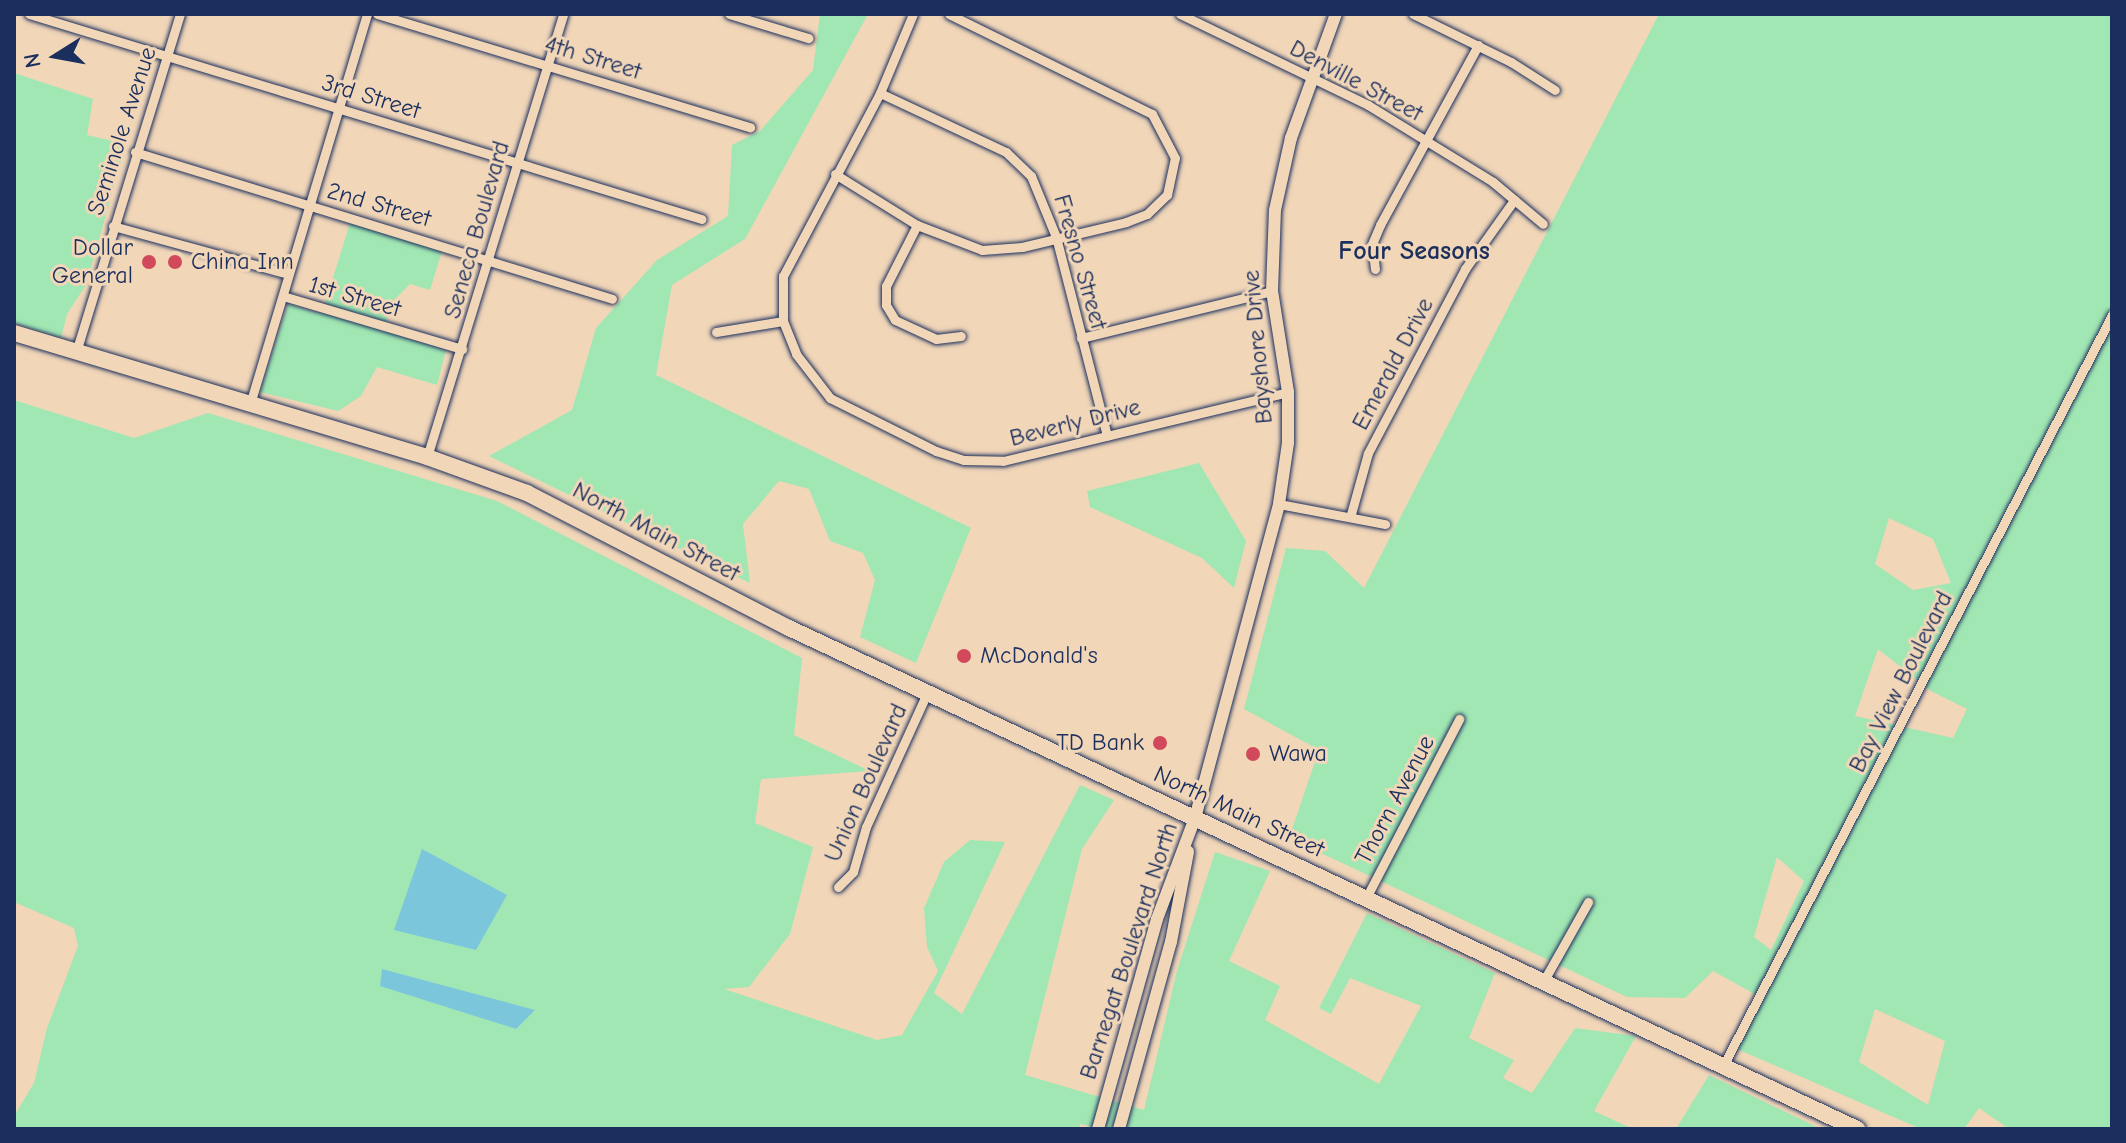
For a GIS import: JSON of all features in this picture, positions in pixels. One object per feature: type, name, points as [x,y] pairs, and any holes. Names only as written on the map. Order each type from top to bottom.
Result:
[{"type":"highway","name":"North Main Street","points":[[14,333],[427,457],[548,502],[789,628],[1857,1129]]},
{"type":"street","name":"3rd Street","points":[[29,14],[168,53],[701,219]]},
{"type":"street","name":"Seminole Avenue","points":[[76,352],[135,152],[180,14]]},
{"type":"street","points":[[250,404],[367,14]]},
{"type":"street","name":"4th Street","points":[[377,14],[750,127]]},
{"type":"street","name":"Seneca Boulevard","points":[[427,457],[563,14]]},
{"type":"street","points":[[729,14],[808,38]]},
{"type":"street","name":"Beverly Drive","points":[[913,14],[880,93],[783,276],[783,321],[796,354],[830,398],[936,451],[964,460],[1003,461],[1288,392]]},
{"type":"street","points":[[835,174],[917,225],[982,250],[1022,247],[1126,222],[1155,208],[1167,195],[1174,174],[1170,141],[1152,114],[949,14]]},
{"type":"street","name":"Denville Street","points":[[1180,14],[1368,105],[1514,200],[1543,224]]},
{"type":"street","name":"Bayshore Drive","points":[[1195,818],[1279,504],[1288,443],[1288,392],[1272,291],[1278,189],[1336,14]]},
{"type":"street","points":[[1413,14],[1478,45],[1555,90]]},
{"type":"street","points":[[1375,269],[1372,244],[1380,225],[1428,142],[1478,45]]},
{"type":"street","name":"Fresno Street","points":[[880,93],[1020,163],[1041,194],[1056,237],[1107,436]]},
{"type":"street","name":"2nd Street","points":[[135,152],[489,258],[612,299]]},
{"type":"street","name":"Emerald Drive","points":[[1351,514],[1368,453],[1465,269],[1514,200]]},
{"type":"street","points":[[917,225],[886,286],[886,305],[895,320],[926,335],[961,336]]},
{"type":"street","name":"1st Street","points":[[113,226],[288,274]]},
{"type":"street","points":[[1081,338],[1272,291]]},
{"type":"street","name":"1st Street","points":[[283,296],[462,349]]},
{"type":"street","name":"Bay View Boulevard","points":[[1723,1066],[2112,315]]},
{"type":"street","points":[[716,332],[783,321]]},
{"type":"street","points":[[1279,504],[1351,514],[1385,524]]},
{"type":"street","name":"Union Boulevard","points":[[838,887],[853,872],[866,827],[927,693]]},
{"type":"street","name":"Thorn Avenue","points":[[1366,898],[1459,719]]},
{"type":"street","name":"Barnegat Boulevard North","points":[[1098,1129],[1157,919],[1195,818]]},
{"type":"street","name":"Barnegat Boulevard North","points":[[1119,1129],[1171,942],[1195,818]]},
{"type":"street","points":[[1543,982],[1588,902]]},
{"type":"green space","points":[[820,14],[868,14],[745,239],[672,285],[656,375],[971,528],[916,663],[860,637],[875,580],[863,553],[830,541],[809,489],[779,481],[743,524],[750,583],[489,456],[572,410],[596,328],[657,260],[728,216],[732,145],[760,131],[813,70]]},
{"type":"green space","points":[[1659,14],[2112,14],[2112,1129],[2009,1129],[1979,1108],[1964,1129],[1921,1129],[1737,1049],[1760,997],[1713,971],[1685,998],[1627,997],[1289,838],[1319,750],[1244,709],[1286,548],[1325,551],[1364,588]],"holes":[[[1889,518],[1933,539],[1951,583],[1913,590],[1875,564]],[[1878,649],[1931,691],[1967,709],[1953,738],[1855,716]],[[1777,857],[1804,881],[1771,950],[1754,937]],[[1875,1009],[1945,1041],[1928,1105],[1859,1062]]]},
{"type":"green space","points":[[14,73],[93,99],[87,135],[126,144],[86,285],[67,314],[61,338],[14,323]]},
{"type":"green space","points":[[351,219],[442,251],[430,290],[410,284],[391,303],[385,331],[446,350],[437,385],[377,367],[361,396],[338,411],[260,392],[288,304],[322,314]]},
{"type":"green space","points":[[14,400],[134,438],[208,413],[497,501],[802,658],[794,735],[870,771],[761,779],[755,823],[813,847],[790,934],[749,987],[724,989],[877,1040],[902,1035],[938,971],[927,947],[924,908],[944,862],[970,840],[1005,842],[934,993],[962,1014],[1080,785],[1114,800],[1082,849],[1025,1075],[1144,1110],[1177,971],[1215,852],[1270,871],[1229,961],[1280,986],[1265,1020],[1379,1084],[1421,1006],[1350,978],[1331,1014],[1319,1008],[1367,913],[1495,973],[1469,1038],[1514,1060],[1503,1078],[1532,1093],[1575,1028],[1636,1036],[1594,1111],[1633,1129],[1100,1129],[1080,1124],[1079,1129],[14,1129],[14,1116],[34,1083],[47,1028],[78,946],[74,928],[14,902]]},
{"type":"green space","points":[[1199,463],[1246,541],[1234,588],[1202,558],[1090,507],[1087,491]]},
{"type":"green space","points":[[1709,1075],[1821,1129],[1676,1129]]},
{"type":"water","points":[[422,849],[507,895],[476,950],[394,930]]},
{"type":"water","points":[[382,969],[535,1010],[516,1029],[380,986]]},
{"type":"place","name":"Dollar General","points":[[149,262]]},
{"type":"place","name":"China Inn","points":[[175,262]]},
{"type":"place","name":"McDonald's","points":[[964,656]]},
{"type":"place","name":"TD Bank","points":[[1160,743]]},
{"type":"place","name":"Wawa","points":[[1253,754]]},
{"type":"district","name":"Four Seasons","points":[[1414,252]]}]
